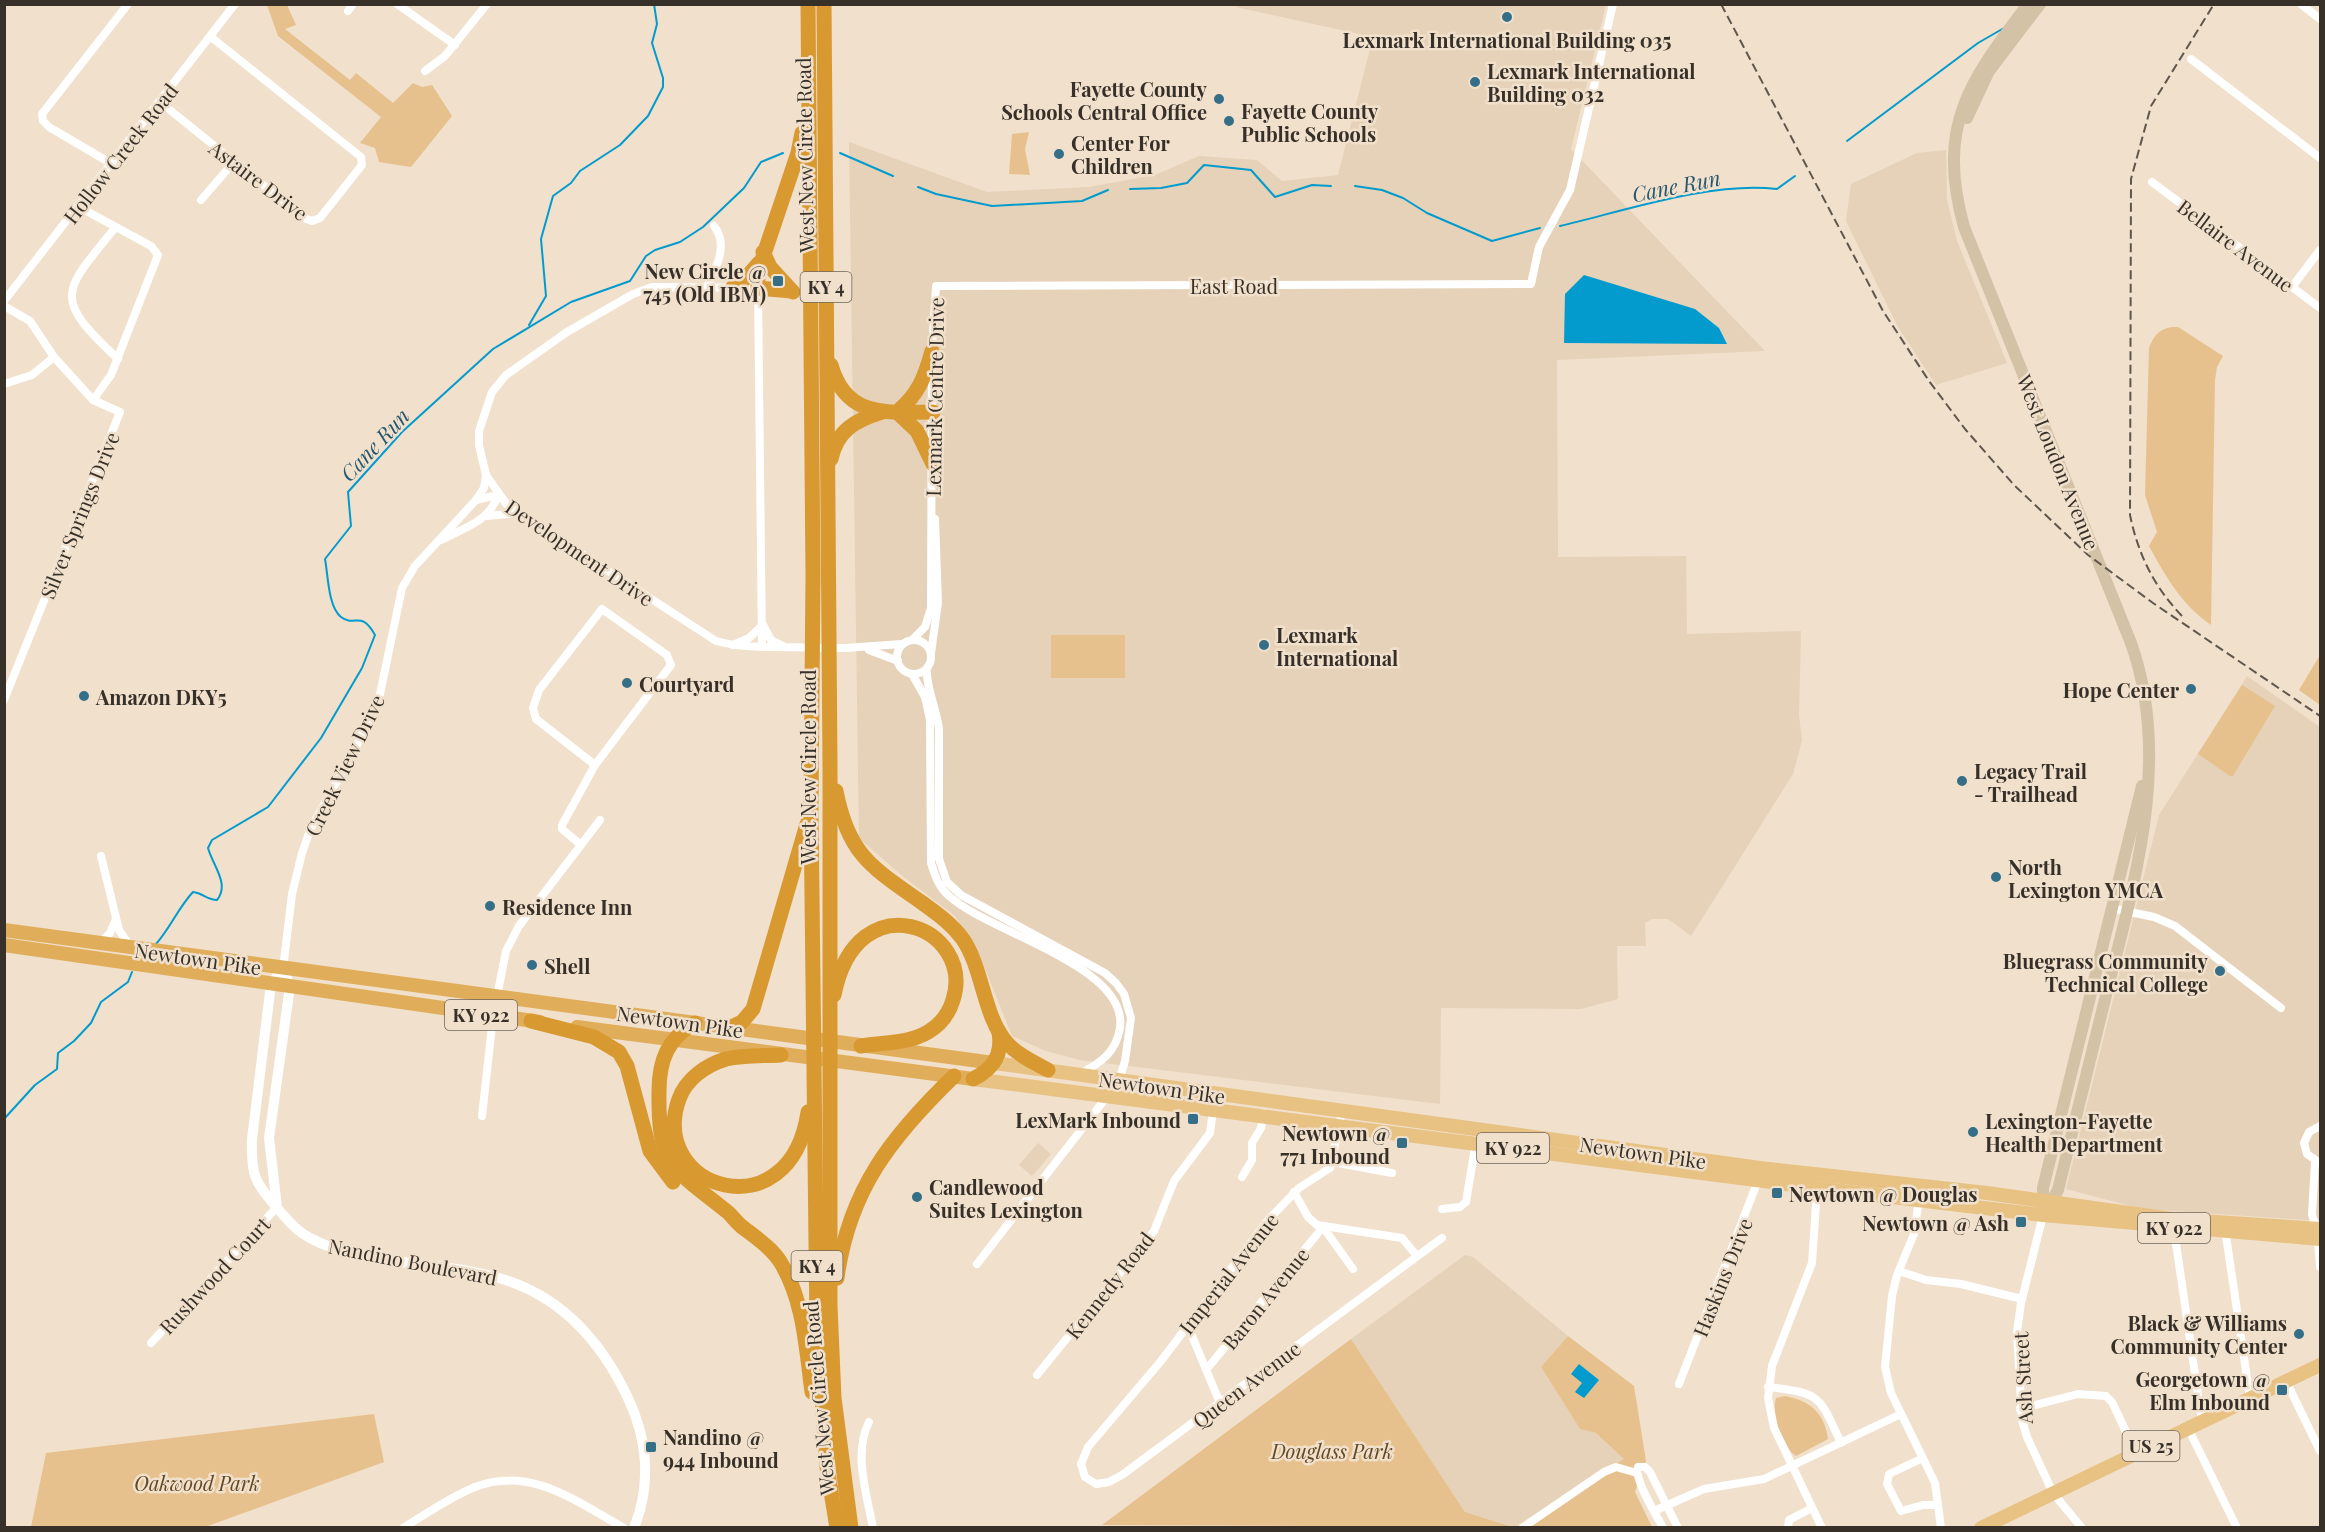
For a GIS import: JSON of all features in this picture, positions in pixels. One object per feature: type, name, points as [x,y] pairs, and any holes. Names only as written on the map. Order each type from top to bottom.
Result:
[{"type":"highway","name":"West New Circle Road","points":[[808,4],[811,809],[817,1329],[827,1467],[837,1527]]},
{"type":"highway","name":"West New Circle Road","points":[[824,4],[830,765],[828,1028],[830,1335],[837,1424],[851,1527]]},
{"type":"highway","points":[[792,291],[758,288],[761,257],[798,153],[808,98]]},
{"type":"highway","points":[[733,287],[747,278],[761,257]]},
{"type":"highway","points":[[761,257],[798,297],[811,327]]},
{"type":"highway","points":[[827,349],[836,380],[843,393],[854,401],[890,412],[917,430],[933,464]]},
{"type":"highway","points":[[826,478],[833,448],[843,432],[854,422],[890,412],[907,404],[924,380],[933,351]]},
{"type":"highway","points":[[854,401],[854,422]]},
{"type":"highway","points":[[890,412],[933,412]]},
{"type":"highway","points":[[830,765],[843,823],[861,856],[882,875],[938,914],[959,935],[969,950],[998,1029],[1001,1047],[994,1063],[973,1079]]},
{"type":"highway","points":[[729,1028],[742,1022],[753,1009],[811,809]]},
{"type":"highway","points":[[828,1028],[841,968],[860,939],[882,927],[894,925],[906,925],[930,935],[945,949],[955,968],[955,995],[945,1017],[928,1032],[915,1037],[861,1046]]},
{"type":"highway","name":"Newtown Pike","points":[[4,930],[994,1063]]},
{"type":"highway","name":"Newtown Pike","points":[[4,945],[493,1017],[973,1079]]},
{"type":"highway","points":[[531,1021],[594,1037],[619,1052],[627,1066],[646,1137],[655,1161],[684,1191],[723,1217],[734,1220]]},
{"type":"highway","points":[[695,1023],[672,1040],[662,1063],[659,1079],[660,1133],[664,1150],[679,1175],[728,1212],[780,1261],[795,1294],[802,1320],[819,1448],[827,1467]]},
{"type":"highway","points":[[998,1029],[1014,1050],[1048,1070]]},
{"type":"highway","points":[[781,1055],[741,1057],[714,1064],[703,1070],[684,1088],[675,1118],[677,1141],[687,1161],[711,1181],[730,1187],[750,1186],[770,1179],[785,1168],[798,1150],[806,1129],[815,1065]]},
{"type":"highway","points":[[830,1335],[844,1238],[859,1195],[879,1162],[925,1105],[954,1076]]},
{"type":"main road","name":"West Loudon Avenue","points":[[2028,4],[1982,66],[1966,96],[1955,135],[1954,165],[1957,196],[1964,227],[2139,664],[2148,708],[2149,762],[2145,826],[2128,912],[2058,1190],[2047,1201]]},
{"type":"main road","name":"West Loudon Avenue","points":[[1954,165],[1967,116],[1982,83],[2040,4]]},
{"type":"main road","name":"West Loudon Avenue","points":[[2043,1215],[2111,908],[2149,762]]},
{"type":"main road","name":"Newtown Pike","points":[[994,1063],[1215,1095],[1340,1126],[1579,1158],[2047,1201],[2173,1223]]},
{"type":"main road","name":"Newtown Pike","points":[[973,1079],[1214,1110],[1265,1108],[1342,1111],[1582,1143],[1760,1175]]},
{"type":"main road","points":[[1503,1147],[1505,1132]]},
{"type":"main road","points":[[1579,1158],[1582,1143]]},
{"type":"main road","name":"Newtown Pike","points":[[1817,1181],[1919,1199],[2043,1215],[2225,1228],[2319,1231]]},
{"type":"main road","name":"US 25","points":[[1981,1527],[2320,1365]]},
{"type":"street","points":[[112,164],[49,127],[43,121],[42,114],[128,4]]},
{"type":"street","name":"Hollow Creek Road","points":[[4,301],[212,37],[235,4]]},
{"type":"street","points":[[397,4],[455,45]]},
{"type":"street","points":[[425,71],[438,63],[455,45],[487,4]]},
{"type":"street","name":"East Road","points":[[936,286],[1532,284],[1539,247],[1570,190],[1613,4]]},
{"type":"street","points":[[2301,4],[2320,19]]},
{"type":"street","name":"Astaire Drive","points":[[160,102],[304,218],[312,221],[320,218],[362,165],[357,153],[212,37]]},
{"type":"street","points":[[2191,59],[2320,158]]},
{"type":"street","points":[[201,200],[233,163]]},
{"type":"street","name":"Bellaire Avenue","points":[[2152,182],[2320,308]]},
{"type":"street","points":[[79,207],[151,246],[158,255],[111,375],[93,400]]},
{"type":"street","points":[[707,287],[720,257],[719,233],[714,226]]},
{"type":"street","points":[[115,228],[74,282],[71,301],[75,314],[118,359]]},
{"type":"street","points":[[2292,287],[2320,250]]},
{"type":"street","name":"Lexmark Centre Drive","points":[[913,639],[926,627],[931,608],[930,537],[933,507],[933,351],[936,286]]},
{"type":"street","name":"Development Drive","points":[[758,288],[652,287],[633,294],[567,332],[506,375],[492,392],[482,418],[479,445],[486,475],[498,495],[519,513],[716,641],[732,646],[793,648],[845,648],[902,644]]},
{"type":"street","points":[[758,288],[762,647]]},
{"type":"street","name":"Silver Springs Drive","points":[[4,306],[30,321],[54,357],[93,400],[120,412],[4,700]]},
{"type":"street","points":[[4,384],[32,375],[54,357]]},
{"type":"street","name":"Creek View Drive","points":[[283,969],[292,894],[310,830],[356,747],[380,694],[402,588],[415,566],[476,500],[483,488],[486,475]]},
{"type":"street","points":[[476,500],[498,495],[494,508],[487,516]]},
{"type":"street","name":"Lexmark Centre Drive","points":[[931,652],[938,603],[937,537],[933,507]]},
{"type":"street","name":"Creek View Drive","points":[[441,540],[487,516],[519,513]]},
{"type":"street","points":[[580,845],[562,829],[562,825],[595,765],[670,665],[667,655],[602,609],[539,690],[533,708],[536,719],[595,765]]},
{"type":"street","points":[[732,646],[749,638],[763,625]]},
{"type":"street","points":[[763,625],[768,636],[776,644],[793,648]]},
{"type":"street","points":[[977,1264],[1119,1081],[1125,1061],[1131,1018],[1124,994],[1105,973],[961,895],[943,874],[939,859],[939,729],[937,711],[927,681],[931,652],[926,644],[913,639],[902,644],[898,661],[903,669],[912,674],[928,707],[931,863],[940,886],[968,909],[1082,969],[1107,988],[1115,1000],[1121,1018],[1113,1049],[1101,1062],[1077,1075]]},
{"type":"street","name":"Development Drive","points":[[845,648],[877,651],[898,661]]},
{"type":"street","points":[[912,674],[927,668]]},
{"type":"street","points":[[482,1116],[496,997],[503,961],[511,939],[600,820]]},
{"type":"street","points":[[101,856],[117,919],[126,944],[135,949]]},
{"type":"street","points":[[2111,908],[2154,917],[2175,926],[2281,1008]]},
{"type":"street","points":[[99,944],[110,933],[117,919]]},
{"type":"street","points":[[271,984],[283,969],[290,986],[269,1137],[269,1160],[277,1208]]},
{"type":"street","name":"Nandino Boulevard","points":[[271,984],[251,1154],[257,1184],[294,1227],[326,1246],[490,1275],[516,1283],[544,1298],[578,1323],[602,1352],[624,1390],[641,1432],[646,1481],[634,1527]]},
{"type":"street","name":"Kennedy Road","points":[[1037,1375],[1154,1231],[1174,1181],[1208,1136],[1215,1095]]},
{"type":"street","points":[[1242,1177],[1252,1160],[1252,1143],[1262,1128],[1265,1108]]},
{"type":"street","points":[[1342,1111],[1333,1162],[1392,1173]]},
{"type":"street","points":[[2320,1126],[2309,1132],[2304,1143],[2307,1154],[2318,1162],[2312,1215],[2319,1231],[2320,1267]]},
{"type":"street","points":[[1442,1209],[1461,1207],[1466,1202],[1478,1128]]},
{"type":"street","name":"Imperial Avenue","points":[[1099,1434],[1146,1379],[1269,1219],[1294,1192],[1325,1173],[1333,1162]]},
{"type":"street","name":"Haskins Drive","points":[[1679,1384],[1760,1175]]},
{"type":"street","points":[[1817,1181],[1812,1263],[1772,1366],[1768,1387],[1771,1418],[1822,1527]]},
{"type":"street","points":[[1294,1192],[1312,1222],[1323,1227],[1402,1238],[1417,1256]]},
{"type":"street","points":[[1919,1199],[1914,1234],[1892,1296],[1885,1367],[1888,1386],[1935,1483],[1941,1527]]},
{"type":"street","name":"Rushwood Court","points":[[151,1343],[277,1208]]},
{"type":"street","name":"Ash Street","points":[[2043,1215],[2022,1299],[2017,1342],[2020,1409],[2024,1429],[2053,1493],[2078,1526]]},
{"type":"street","points":[[2173,1223],[2202,1422]]},
{"type":"street","points":[[1323,1227],[1353,1269]]},
{"type":"street","name":"Baron Avenue","points":[[1206,1370],[1323,1227]]},
{"type":"street","points":[[2225,1228],[2250,1398]]},
{"type":"street","name":"Queen Avenue","points":[[1099,1434],[1088,1447],[1081,1464],[1085,1477],[1096,1484],[1109,1482],[1122,1475],[1442,1238]]},
{"type":"street","points":[[1899,1271],[1926,1280],[1961,1284],[2022,1299]]},
{"type":"street","points":[[1187,1324],[1220,1403]]},
{"type":"street","points":[[2286,1381],[2320,1451]]},
{"type":"street","points":[[1768,1387],[1801,1391],[1819,1400],[1841,1443]]},
{"type":"street","points":[[2020,1409],[2078,1394],[2106,1396],[2112,1402],[2136,1453]]},
{"type":"street","points":[[1654,1511],[1704,1489],[1764,1479],[1901,1414]]},
{"type":"street","points":[[869,1422],[864,1436],[862,1455],[873,1527]]},
{"type":"street","points":[[2188,1428],[2237,1527]]},
{"type":"street","points":[[1923,1458],[1889,1474],[1887,1484],[1901,1511],[1923,1505],[1937,1505]]},
{"type":"street","points":[[1522,1527],[1604,1472],[1616,1467],[1636,1473]]},
{"type":"street","points":[[1662,1527],[1636,1473],[1638,1467],[1645,1467],[1650,1472],[1678,1527]]},
{"type":"street","points":[[403,1527],[474,1487],[506,1479],[536,1482],[552,1488],[624,1527]]},
{"type":"street","points":[[1788,1527],[1789,1520],[1812,1509]]},
{"type":"shaded area","name":"Lexmark International","points":[[1238,5],[1606,5],[1571,149],[1765,351],[1557,360],[1558,557],[1686,556],[1687,634],[1801,631],[1799,715],[1802,740],[1793,774],[1691,936],[1668,919],[1652,919],[1645,923],[1646,946],[1617,946],[1618,999],[1581,1009],[1441,1008],[1440,1104],[1080,1060],[1046,1051],[1012,1036],[980,956],[955,916],[900,874],[859,838],[849,142],[987,192],[1089,187],[1155,175],[1199,156],[1257,160],[1282,181],[1338,175],[1373,37],[1236,7]]},
{"type":"shaded area","points":[[1946,150],[1947,200],[1957,241],[2007,363],[1936,385],[1898,327],[1846,221],[1851,184],[1917,153]]},
{"type":"shaded area","name":"Bluegrass Community Technical College","points":[[2247,676],[2320,727],[2320,1221],[2142,1209],[2066,1189],[2159,815]]},
{"type":"shaded area","points":[[1038,1143],[1051,1154],[1032,1176],[1019,1165]]},
{"type":"shaded area","points":[[1465,1255],[1473,1257],[1568,1336],[1541,1367],[1580,1429],[1596,1433],[1625,1459],[1514,1527],[1465,1512],[1351,1339]]},
{"type":"green space","points":[[267,5],[287,5],[296,25],[285,29],[350,80],[356,73],[393,103],[413,83],[422,87],[432,85],[452,116],[411,167],[379,162],[375,148],[360,143],[381,117],[278,36]]},
{"type":"green space","points":[[1029,132],[1025,149],[1030,175],[1009,174],[1012,134]]},
{"type":"green space","points":[[2178,327],[2223,356],[2217,367],[2215,380],[2211,625],[2183,599],[2168,579],[2149,546],[2157,532],[2145,495],[2149,348],[2159,332],[2167,328]]},
{"type":"green space","points":[[1051,635],[1125,635],[1125,678],[1051,678]]},
{"type":"green space","points":[[2320,655],[2320,705],[2299,690]]},
{"type":"green space","points":[[2242,685],[2275,706],[2233,776],[2230,776],[2198,754]]},
{"type":"green space","points":[[1568,1336],[1634,1386],[1646,1461],[1635,1492],[1652,1527],[1514,1528],[1624,1459],[1596,1433],[1580,1429],[1541,1367]]},
{"type":"green space","name":"Douglass Park","points":[[1351,1339],[1465,1512],[1513,1527],[1102,1525]]},
{"type":"green space","points":[[1785,1396],[1802,1401],[1814,1409],[1823,1422],[1828,1439],[1796,1456],[1786,1446],[1776,1421],[1776,1398]]},
{"type":"green space","name":"Oakwood Park","points":[[374,1414],[384,1462],[205,1527],[31,1527],[46,1453]]},
{"type":"water","points":[[1584,275],[1695,309],[1719,328],[1727,344],[1564,343],[1565,294]]},
{"type":"water","points":[[1579,1364],[1599,1380],[1584,1398],[1575,1392],[1582,1383],[1571,1374]]},
{"type":"waterway","points":[[529,325],[546,296],[541,239],[553,196],[571,183],[580,171],[620,145],[648,116],[663,87],[663,78],[652,43],[657,24],[654,4]]},
{"type":"waterway","name":"Cane Run","points":[[1847,141],[1978,43],[2004,28]]},
{"type":"waterway","name":"Cane Run","points":[[156,944],[193,892],[217,900],[222,888],[208,848],[212,840],[268,807],[321,738],[362,668],[375,635],[365,623],[341,617],[333,606],[325,559],[351,526],[348,492],[402,432],[493,349],[571,302],[630,281],[646,256],[655,250],[680,242],[703,227],[744,188],[761,162],[783,153]]},
{"type":"waterway","name":"Cane Run","points":[[840,153],[893,176]]},
{"type":"waterway","name":"Cane Run","points":[[1130,189],[1161,188],[1187,183],[1204,165],[1251,170],[1275,197],[1312,185],[1331,186]]},
{"type":"waterway","name":"Cane Run","points":[[1560,226],[1697,193],[1725,189],[1777,189],[1795,176]]},
{"type":"waterway","name":"Cane Run","points":[[1355,186],[1382,190],[1403,198],[1427,213],[1492,241],[1540,228]]},
{"type":"waterway","name":"Cane Run","points":[[918,187],[936,194],[992,206],[1082,201],[1108,190]]},
{"type":"waterway","name":"Cane Run","points":[[4,1119],[35,1085],[57,1069],[58,1053],[74,1041],[91,1023],[101,1002],[128,982],[132,972]]},
{"type":"railway","points":[[1721,4],[1883,311],[1929,381],[1965,429],[2014,485],[2088,555],[2153,603],[2320,716]]},
{"type":"railway","points":[[2182,616],[2155,582],[2148,569],[2130,515],[2131,179],[2151,106],[2214,4]]},
{"type":"place","name":"Lexmark International Building 035","points":[[1507,17]]},
{"type":"place","name":"Lexmark International Building 032","points":[[1475,82]]},
{"type":"place","name":"Fayette County Schools Central Office","points":[[1219,99]]},
{"type":"place","name":"Fayette County Public Schools","points":[[1229,121]]},
{"type":"place","name":"Center For Children","points":[[1059,154]]},
{"type":"place","name":"New Circle @ 745 (Old IBM)","points":[[778,281]]},
{"type":"place","name":"Lexmark International","points":[[1264,645]]},
{"type":"place","name":"Courtyard","points":[[627,683]]},
{"type":"place","name":"Hope Center","points":[[2191,689]]},
{"type":"place","name":"Amazon DKY5","points":[[84,696]]},
{"type":"place","name":"Legacy Trail - Trailhead","points":[[1962,781]]},
{"type":"place","name":"North Lexington YMCA","points":[[1996,877]]},
{"type":"place","name":"Residence Inn","points":[[490,906]]},
{"type":"place","name":"Shell","points":[[532,965]]},
{"type":"place","name":"Bluegrass Community Technical College","points":[[2220,971]]},
{"type":"place","name":"LexMark Inbound","points":[[1193,1119]]},
{"type":"place","name":"Lexington-Fayette Health Department","points":[[1973,1132]]},
{"type":"place","name":"Newtown @ 771 Inbound","points":[[1402,1143]]},
{"type":"place","name":"Newtown @ Douglas","points":[[1777,1193]]},
{"type":"place","name":"Candlewood Suites Lexington","points":[[917,1197]]},
{"type":"place","name":"Newtown @ Ash","points":[[2021,1222]]},
{"type":"place","name":"Black & Williams Community Center","points":[[2299,1334]]},
{"type":"place","name":"Georgetown @ Elm Inbound","points":[[2282,1390]]},
{"type":"place","name":"Nandino @ 944 Inbound","points":[[651,1447]]}]
